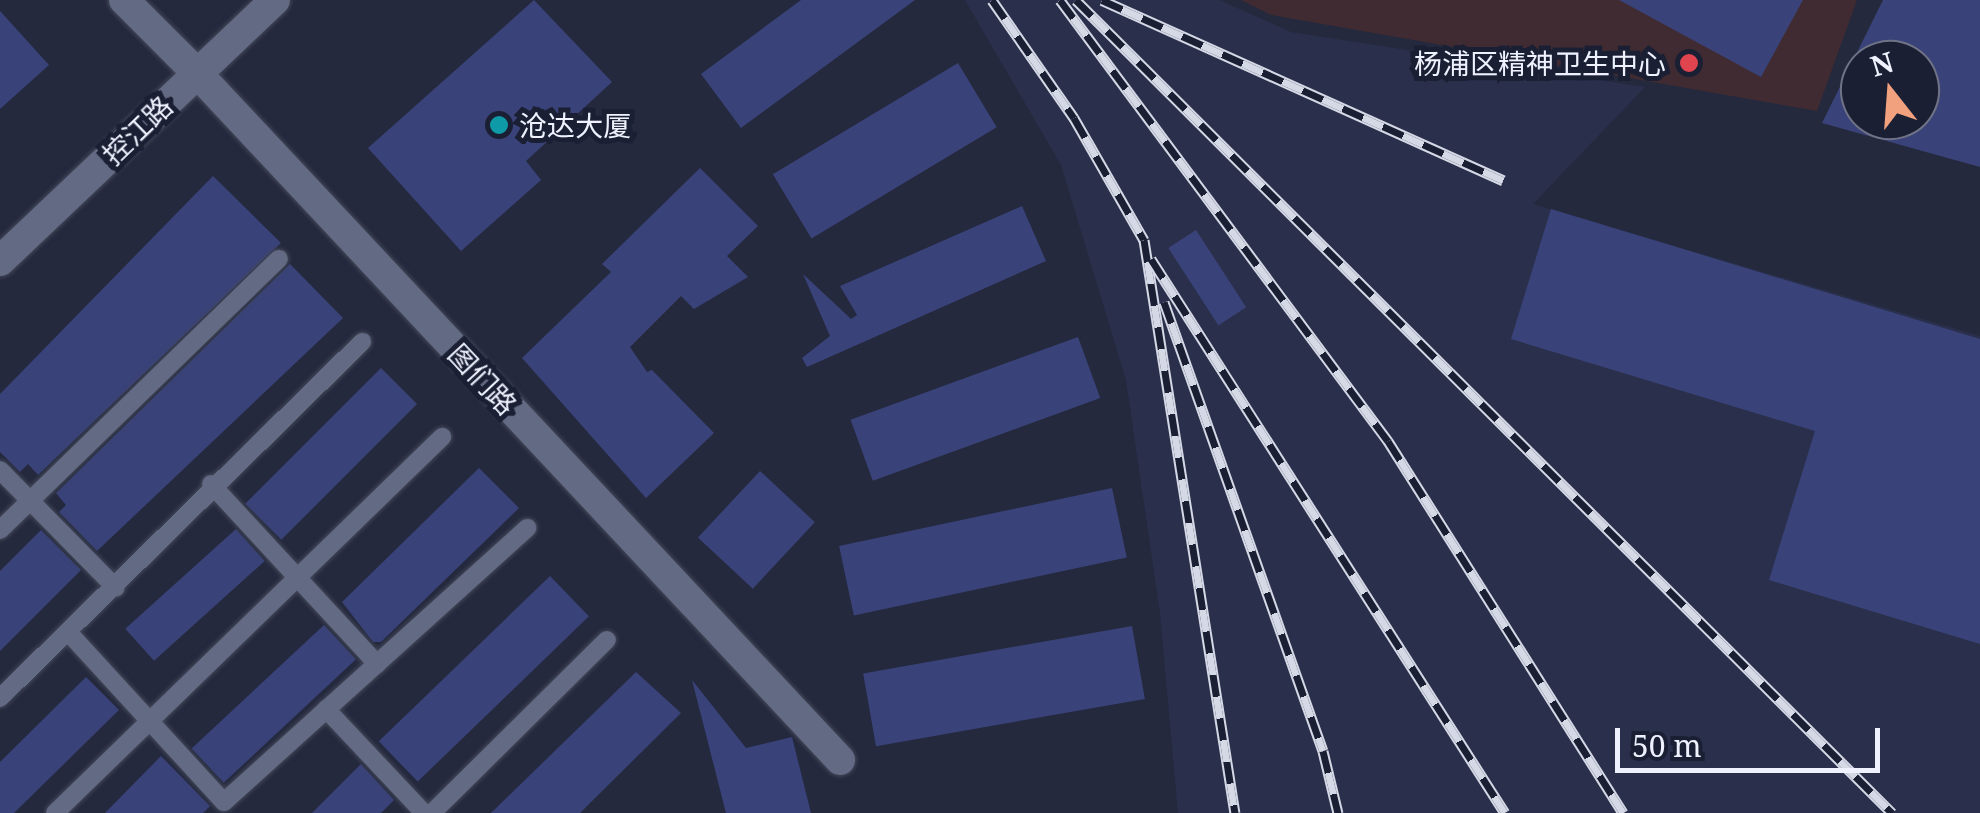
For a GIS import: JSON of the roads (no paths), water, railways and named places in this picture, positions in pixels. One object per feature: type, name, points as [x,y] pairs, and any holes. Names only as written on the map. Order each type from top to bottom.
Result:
[{"type":"street","name":"图们路","points":[[124,0],[197,73],[840,760]]},
{"type":"street","name":"控江路","points":[[0,261],[275,0]]},
{"type":"lane","points":[[0,530],[279,259]]},
{"type":"lane","points":[[0,698],[116,588],[211,484],[362,342]]},
{"type":"lane","points":[[55,813],[442,438]]},
{"type":"lane","points":[[0,470],[116,588]]},
{"type":"lane","points":[[211,484],[377,664]]},
{"type":"lane","points":[[69,633],[219,808],[527,528]]},
{"type":"lane","points":[[432,813],[608,640]]},
{"type":"lane","points":[[326,709],[424,813]]},
{"type":"railway","points":[[992,0],[1074,118],[1144,240],[1235,813]]},
{"type":"railway","points":[[1060,0],[1388,441],[1623,813]]},
{"type":"railway","points":[[1076,0],[1892,813]]},
{"type":"railway","points":[[1102,0],[1503,180]]},
{"type":"railway","points":[[1151,259],[1505,813]]},
{"type":"railway","points":[[1164,302],[1323,751],[1338,813]]},
{"type":"place","name":"杨浦区精神卫生中心","points":[[1689,63]]},
{"type":"place","name":"沧达大厦","points":[[499,125]]}]
